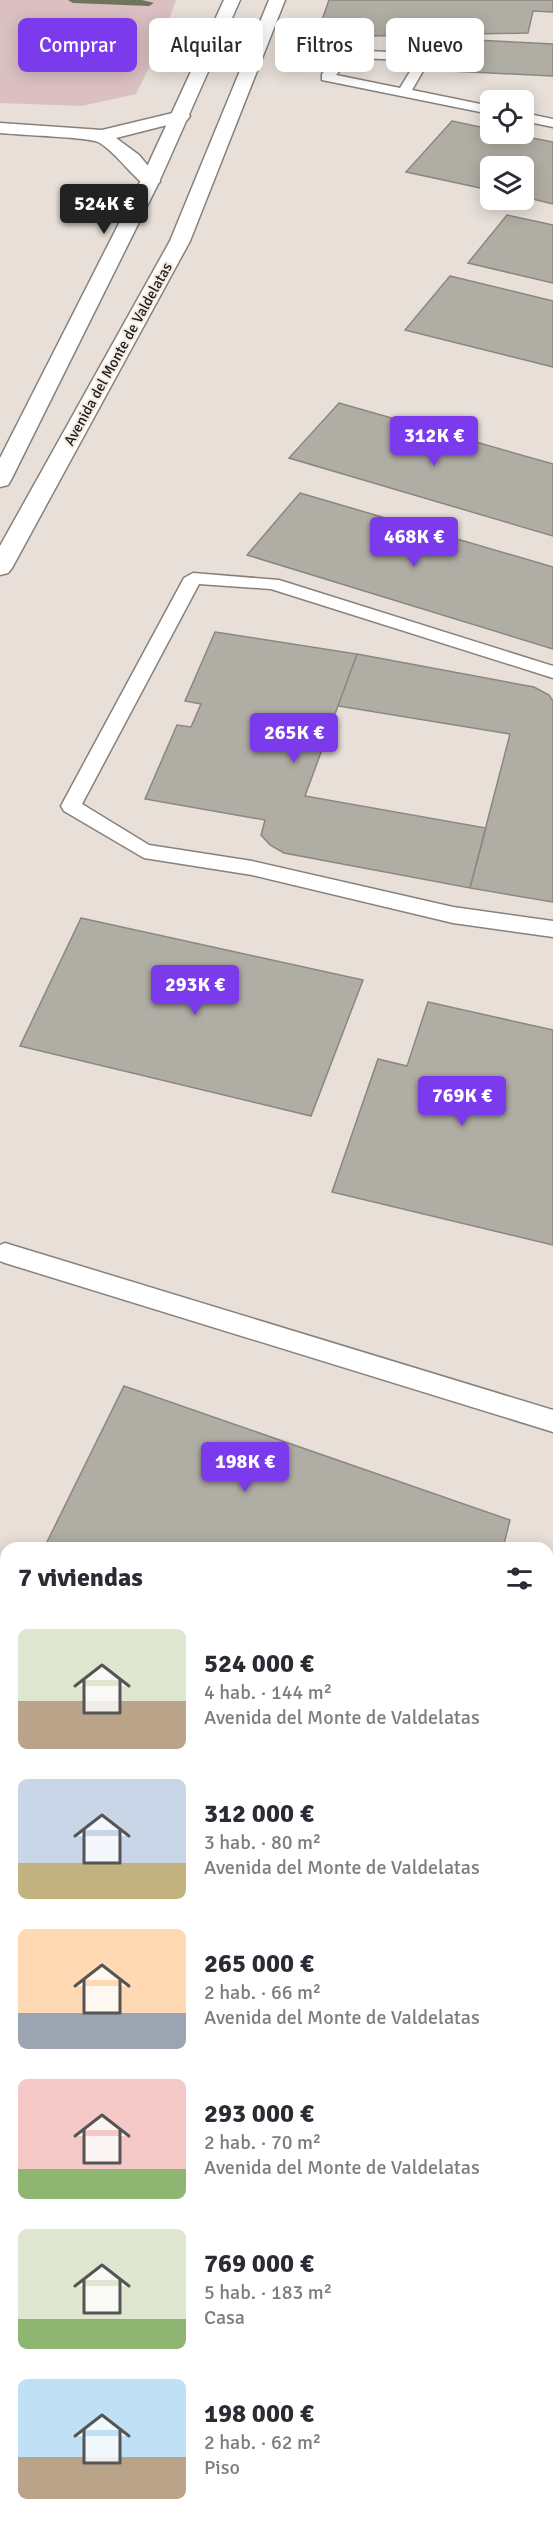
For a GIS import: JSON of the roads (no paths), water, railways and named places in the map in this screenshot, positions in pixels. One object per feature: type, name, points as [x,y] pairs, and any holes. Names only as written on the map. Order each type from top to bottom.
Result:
[{"type":"street","points":[[0,480],[151,182],[232,0]]},
{"type":"street","name":"Avenida del Monte de Valdelatas","points":[[0,568],[180,241],[277,0]]},
{"type":"street","points":[[0,128],[102,136],[181,116]]},
{"type":"street","points":[[102,136],[132,159],[151,182]]},
{"type":"lane","points":[[404,93],[425,57],[347,54],[327,77],[338,80],[480,108]]},
{"type":"lane","points":[[534,119],[553,123]]},
{"type":"lane","points":[[553,672],[273,584],[193,578],[71,806],[144,852],[252,868],[453,915],[553,929]]},
{"type":"lane","points":[[5,1253],[553,1421]]},
{"type":"waterway","points":[[73,0],[149,3]]}]
